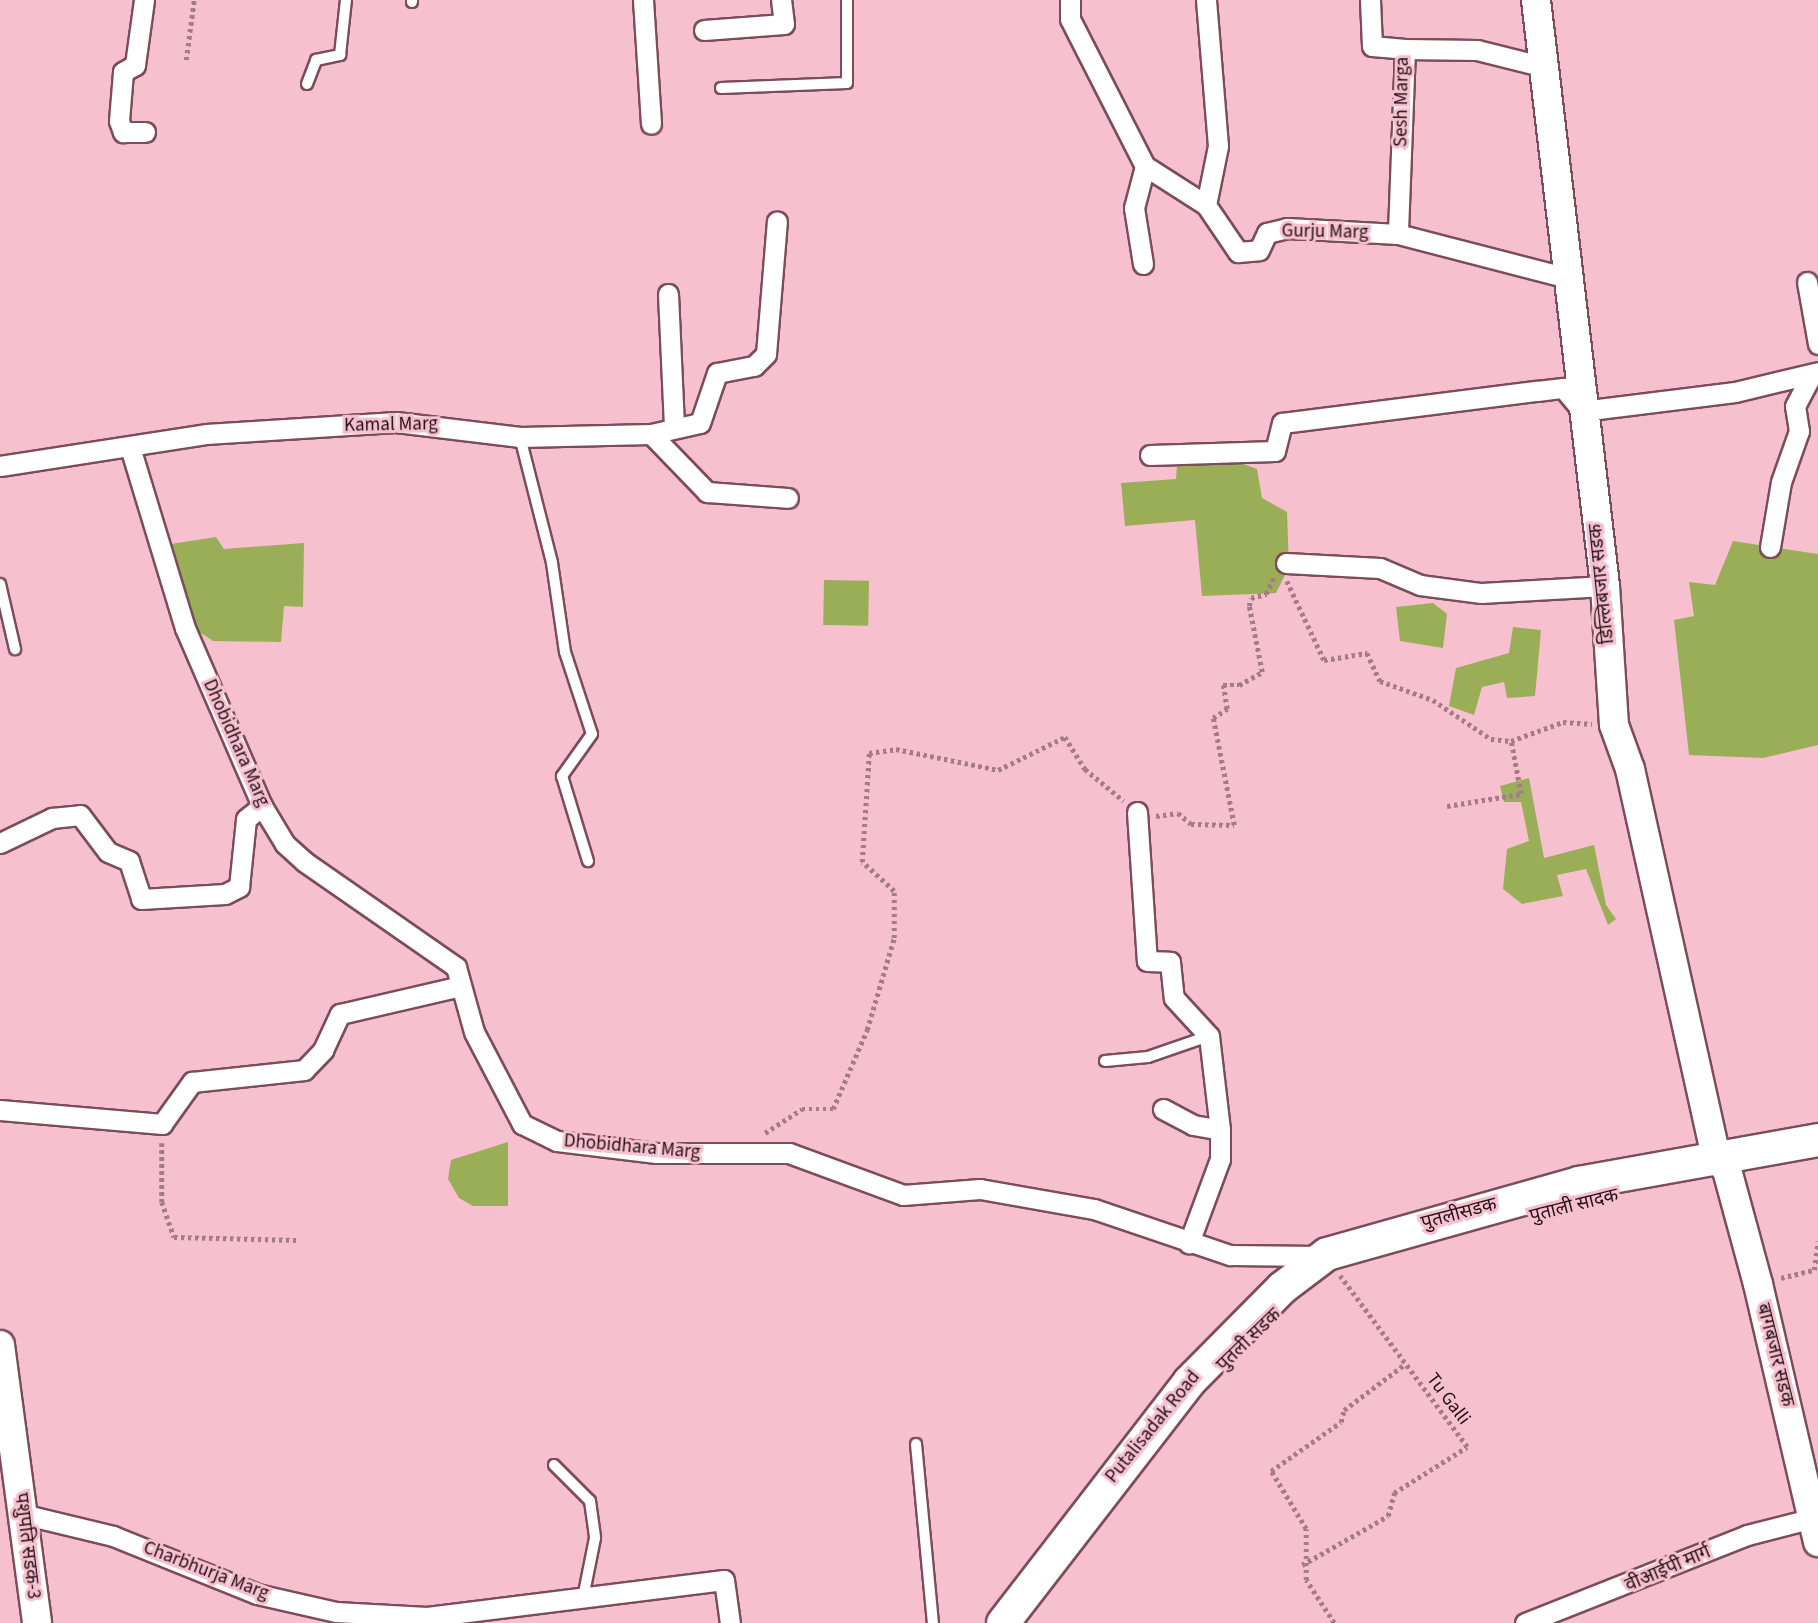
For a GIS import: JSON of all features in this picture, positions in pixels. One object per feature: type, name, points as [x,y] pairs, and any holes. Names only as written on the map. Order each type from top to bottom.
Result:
[{"type":"main road","name":"डिल्लिबजार सडक","points":[[1536,0],[1545,68],[1564,277],[1605,586],[1614,725],[1630,768],[1722,1164]]},
{"type":"main road","points":[[1722,1164],[1818,1140]]},
{"type":"main road","points":[[1722,1164],[1818,1160]]},
{"type":"main road","name":"पुतलीसडक","points":[[1330,1261],[1579,1183],[1722,1164]]},
{"type":"main road","name":"बागबजार सडक","points":[[1722,1164],[1758,1284],[1815,1530]]},
{"type":"main road","name":"Putalisadak Road","points":[[1003,1623],[1189,1382],[1282,1288],[1330,1261]]},
{"type":"main road","name":"पुतली सडक","points":[[1021,1623],[1188,1400],[1330,1261]]},
{"type":"main road","name":"पशुपति सडक-3","points":[[0,1345],[37,1623]]},
{"type":"street","points":[[144,0],[135,65],[123,72],[119,121],[124,132],[145,132]]},
{"type":"street","points":[[643,0],[651,124]]},
{"type":"street","points":[[704,30],[784,24],[781,0]]},
{"type":"street","points":[[1070,0],[1070,19],[1145,166],[1134,208],[1143,264]]},
{"type":"street","points":[[1206,0],[1218,146],[1206,205]]},
{"type":"street","name":"Sesh Marga","points":[[1370,0],[1371,46],[1405,49],[1398,234]]},
{"type":"street","points":[[1405,49],[1477,50],[1545,68]]},
{"type":"street","name":"Gurju Marg","points":[[1145,166],[1206,205],[1238,252],[1259,250],[1267,233],[1287,228],[1398,234],[1564,277]]},
{"type":"street","name":"Kamal Marg","points":[[0,466],[206,434],[396,422],[465,425],[520,437],[651,434],[700,423],[706,415],[717,373],[754,366],[766,354],[777,221]]},
{"type":"street","points":[[1807,282],[1818,344]]},
{"type":"street","points":[[668,293],[674,428]]},
{"type":"street","points":[[1150,455],[1275,451],[1282,423],[1537,391],[1563,388],[1582,411],[1814,374]]},
{"type":"street","points":[[1770,547],[1781,482],[1799,431],[1795,406],[1814,374]]},
{"type":"street","points":[[651,434],[707,492],[788,498]]},
{"type":"street","name":"Dhobidhara Marg","points":[[130,447],[184,628],[262,806],[285,844],[456,967],[474,1032],[522,1125],[557,1141],[656,1153],[789,1153],[902,1195],[980,1189],[1094,1209],[1189,1244],[1266,1260],[1330,1261]]},
{"type":"street","points":[[1286,562],[1380,568],[1420,585],[1481,593],[1605,586]]},
{"type":"street","points":[[0,843],[52,818],[80,816],[108,852],[129,861],[141,900],[225,894],[239,887],[246,819],[262,806]]},
{"type":"street","points":[[1137,812],[1147,961],[1170,962],[1174,998],[1209,1036],[1220,1130],[1220,1158],[1189,1244]]},
{"type":"street","points":[[0,1110],[162,1124],[192,1082],[303,1070],[323,1050],[340,1014],[461,986]]},
{"type":"street","points":[[1163,1109],[1193,1125],[1220,1130]]},
{"type":"street","name":"Charbhurja Marg","points":[[22,1514],[113,1536],[257,1594],[335,1612],[427,1617],[724,1580],[730,1623]]},
{"type":"street","name":"वीआईपी मार्ग","points":[[1525,1623],[1747,1535],[1815,1530]]},
{"type":"lane","points":[[307,84],[316,60],[340,55],[346,0]]},
{"type":"lane","points":[[721,88],[847,83],[846,0]]},
{"type":"lane","points":[[520,437],[565,652],[592,734],[562,776],[588,861]]},
{"type":"lane","points":[[0,584],[15,649]]},
{"type":"lane","points":[[1105,1061],[1148,1057],[1209,1036]]},
{"type":"lane","points":[[916,1444],[933,1623]]},
{"type":"lane","points":[[554,1465],[590,1502],[595,1538],[583,1598]]},
{"type":"path","points":[[186,60],[194,0]]},
{"type":"path","points":[[1286,562],[1292,596],[1324,660],[1367,653],[1380,681],[1433,700],[1491,739],[1511,741],[1563,722],[1614,725]]},
{"type":"path","points":[[750,1135],[762,1135],[802,1109],[833,1109],[867,1030],[898,920],[894,891],[862,862],[869,753],[896,749],[998,770],[1065,737],[1085,769],[1137,812],[1178,813],[1191,824],[1234,825],[1213,718],[1227,709],[1223,685],[1239,685],[1262,672],[1249,606],[1251,598],[1266,594],[1286,562]]},
{"type":"path","points":[[1447,806],[1521,794],[1511,741]]},
{"type":"path","points":[[162,1124],[162,1202],[174,1237],[296,1240]]},
{"type":"path","points":[[1758,1284],[1814,1270],[1818,1241]]},
{"type":"path","name":"Tu Galli","points":[[1302,1565],[1388,1516],[1394,1493],[1467,1447],[1330,1261]]},
{"type":"path","points":[[1334,1623],[1302,1565],[1306,1529],[1271,1471],[1341,1422],[1344,1410],[1405,1364]]},
{"type":"green space","points":[[1238,462],[1257,469],[1262,498],[1287,512],[1289,567],[1276,593],[1202,596],[1195,520],[1125,526],[1121,483],[1176,479],[1177,465]]},
{"type":"green space","points":[[216,537],[224,549],[304,543],[303,607],[284,606],[281,642],[213,641],[195,629],[171,544]]},
{"type":"green space","points":[[1733,541],[1818,554],[1818,745],[1763,758],[1689,755],[1674,620],[1694,616],[1689,582],[1715,585]]},
{"type":"green space","points":[[824,580],[869,581],[868,626],[823,625]]},
{"type":"green space","points":[[1433,603],[1447,614],[1443,648],[1400,641],[1396,607]]},
{"type":"green space","points":[[1513,627],[1541,630],[1535,696],[1507,698],[1504,682],[1482,687],[1474,715],[1449,706],[1456,668],[1509,653]]},
{"type":"green space","points":[[1529,778],[1544,858],[1594,845],[1606,905],[1616,919],[1608,925],[1586,869],[1557,875],[1563,896],[1522,904],[1503,889],[1507,849],[1529,841],[1521,802],[1504,802],[1500,786]]},
{"type":"green space","points":[[508,1142],[508,1206],[473,1206],[459,1198],[448,1179],[451,1160]]}]
